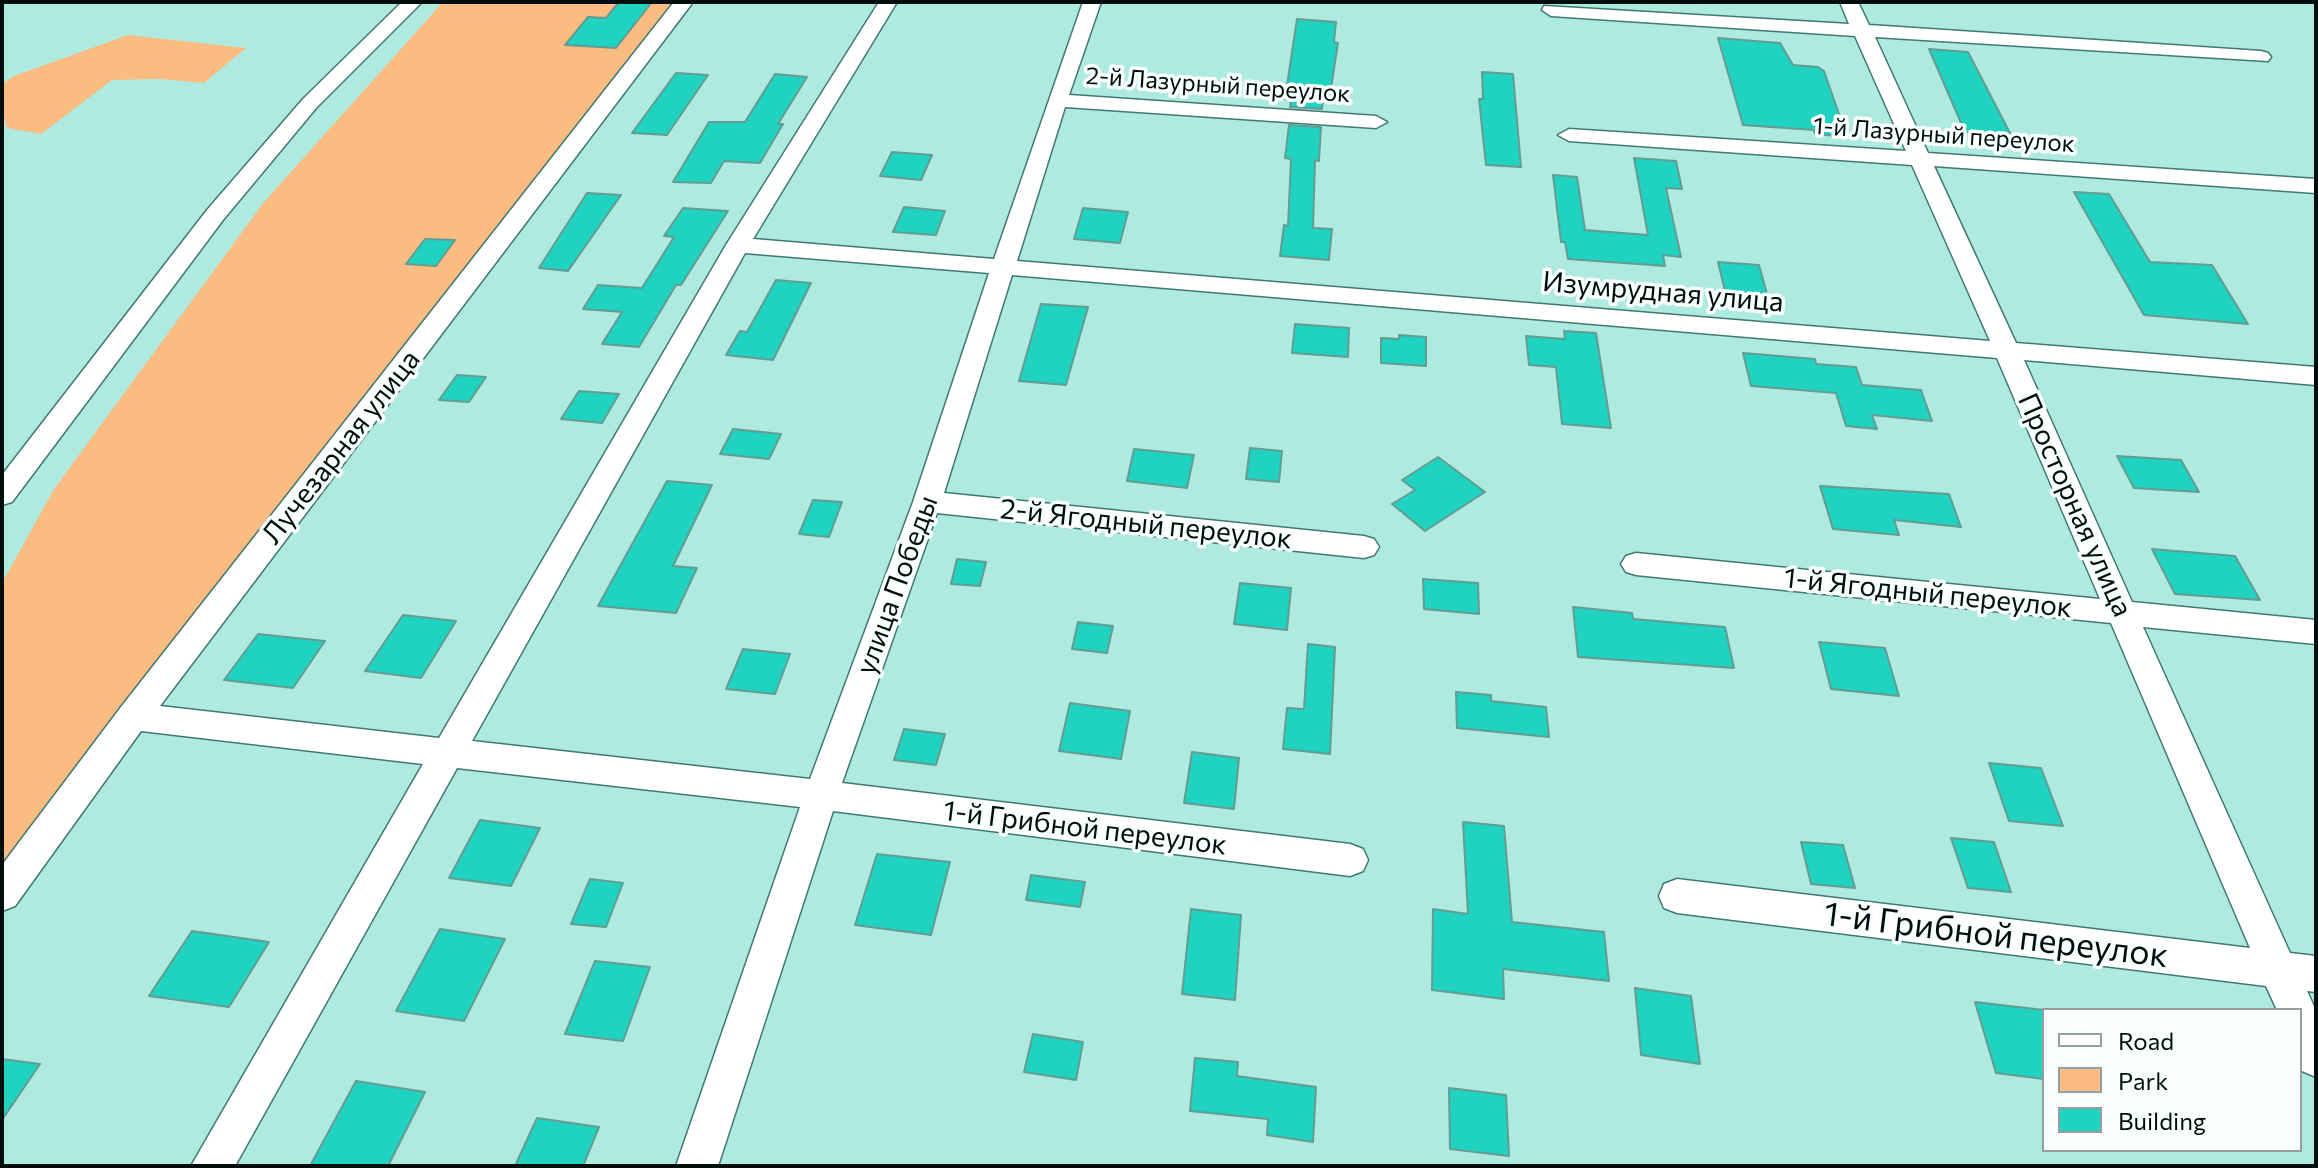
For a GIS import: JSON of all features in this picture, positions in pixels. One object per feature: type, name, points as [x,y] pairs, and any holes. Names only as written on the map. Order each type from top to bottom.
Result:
[{"type":"street","points":[[2,495],[215,215],[310,103],[413,2]]},
{"type":"street","name":"Лучезарная улица","points":[[2,894],[133,717],[684,2]]},
{"type":"street","points":[[212,1166],[738,245],[888,2]]},
{"type":"street","name":"улица Победы","points":[[697,1166],[821,795],[927,502],[1057,100],[1092,2]]},
{"type":"street","name":"Просторная улица","points":[[1849,2],[2007,351],[2295,1008]]},
{"type":"street","points":[[1551,10],[2261,57]]},
{"type":"street","name":"2-й Лазурный переулок","points":[[1057,100],[1376,122]]},
{"type":"street","name":"1-й Лазурный переулок","points":[[1569,135],[2316,186]]},
{"type":"street","name":"Изумрудная улица","points":[[738,245],[2316,376]]},
{"type":"street","name":"2-й Ягодный переулок","points":[[927,502],[1364,547]]},
{"type":"street","name":"1-й Ягодный переулок","points":[[1636,564],[2316,632]]},
{"type":"street","name":"1-й Грибной переулок","points":[[133,717],[821,795],[1350,860]]},
{"type":"street","name":"1-й Грибной переулок","points":[[1677,896],[2316,974]]},
{"type":"street","points":[[2302,1024],[2316,1057]]},
{"type":"green space","points":[[443,2],[681,2],[2,889],[2,583],[54,489],[264,202]]},
{"type":"green space","points":[[128,35],[246,48],[204,83],[160,79],[112,80],[41,134],[7,128],[2,112],[2,84],[14,76]]},
{"type":"building","points":[[619,2],[652,2],[616,48],[565,45],[588,17],[606,18]]},
{"type":"building","points":[[1297,19],[1336,22],[1334,42],[1338,43],[1329,101],[1323,101],[1322,109],[1290,107],[1291,100],[1285,99]]},
{"type":"building","points":[[1718,38],[1780,43],[1793,65],[1818,67],[1824,71],[1847,137],[1815,134],[1814,130],[1743,125]]},
{"type":"building","points":[[1929,49],[1968,52],[2011,135],[1965,132]]},
{"type":"building","points":[[1482,72],[1513,74],[1521,167],[1486,165],[1479,99],[1483,99]]},
{"type":"building","points":[[676,73],[708,75],[667,135],[632,133]]},
{"type":"building","points":[[775,74],[807,77],[778,124],[783,124],[760,163],[724,161],[711,183],[673,182],[709,122],[745,122]]},
{"type":"building","points":[[1289,125],[1321,127],[1319,161],[1315,160],[1313,228],[1332,229],[1329,260],[1280,256],[1284,225],[1288,226],[1291,159],[1285,158]]},
{"type":"building","points":[[892,152],[932,155],[921,180],[880,176]]},
{"type":"building","points":[[1634,158],[1676,161],[1682,189],[1666,188],[1681,257],[1663,255],[1665,266],[1568,259],[1565,242],[1561,242],[1553,175],[1577,177],[1585,230],[1648,235]]},
{"type":"building","points":[[2074,192],[2109,194],[2150,262],[2212,265],[2248,324],[2144,315]]},
{"type":"building","points":[[587,193],[621,195],[568,271],[539,268]]},
{"type":"building","points":[[904,207],[945,211],[936,235],[893,232]]},
{"type":"building","points":[[683,208],[728,211],[681,285],[676,285],[639,347],[602,344],[622,312],[583,309],[598,285],[642,288],[674,237],[664,236]]},
{"type":"building","points":[[1083,208],[1128,212],[1120,243],[1074,239]]},
{"type":"building","points":[[425,239],[455,240],[436,266],[406,264]]},
{"type":"building","points":[[1718,262],[1759,265],[1767,294],[1725,291]]},
{"type":"building","points":[[776,280],[811,283],[773,360],[726,355],[740,331],[747,332]]},
{"type":"building","points":[[1041,304],[1088,307],[1066,385],[1019,381]]},
{"type":"building","points":[[1295,324],[1349,328],[1348,357],[1292,353]]},
{"type":"building","points":[[1564,331],[1596,333],[1611,428],[1562,424],[1556,367],[1529,365],[1526,336],[1565,339]]},
{"type":"building","points":[[1399,335],[1426,337],[1426,366],[1381,363],[1381,338],[1399,339]]},
{"type":"building","points":[[1743,353],[1815,359],[1816,364],[1856,367],[1862,385],[1921,390],[1932,421],[1872,415],[1877,429],[1846,426],[1836,393],[1751,386]]},
{"type":"building","points":[[457,375],[486,377],[469,402],[439,400]]},
{"type":"building","points":[[579,391],[619,394],[602,423],[561,419]]},
{"type":"building","points":[[733,429],[781,434],[769,459],[720,454]]},
{"type":"building","points":[[1250,448],[1282,451],[1279,482],[1246,479]]},
{"type":"building","points":[[1134,449],[1194,455],[1187,488],[1127,481]]},
{"type":"building","points":[[2117,456],[2181,460],[2199,492],[2134,488]]},
{"type":"building","points":[[1438,457],[1485,492],[1425,531],[1392,504],[1415,490],[1402,480]]},
{"type":"building","points":[[667,481],[712,485],[673,566],[697,568],[676,613],[598,606]]},
{"type":"building","points":[[1820,486],[1949,494],[1961,527],[1894,520],[1899,535],[1833,529]]},
{"type":"building","points":[[813,500],[842,502],[829,537],[799,534]]},
{"type":"building","points":[[2152,549],[2235,556],[2260,600],[2175,594]]},
{"type":"building","points":[[957,559],[986,562],[980,586],[951,584]]},
{"type":"building","points":[[1423,579],[1478,583],[1479,614],[1424,609]]},
{"type":"building","points":[[1240,583],[1291,588],[1287,630],[1234,624]]},
{"type":"building","points":[[1573,607],[1632,613],[1633,619],[1725,627],[1734,668],[1578,657]]},
{"type":"building","points":[[403,615],[456,621],[421,678],[365,671]]},
{"type":"building","points":[[1078,622],[1113,626],[1107,653],[1072,649]]},
{"type":"building","points":[[258,634],[325,641],[293,688],[224,680]]},
{"type":"building","points":[[1819,642],[1885,648],[1899,696],[1831,689]]},
{"type":"building","points":[[1308,644],[1335,647],[1330,754],[1283,749],[1287,708],[1304,709]]},
{"type":"building","points":[[743,649],[790,654],[775,694],[726,689]]},
{"type":"building","points":[[1456,692],[1491,695],[1491,701],[1546,707],[1549,737],[1457,728]]},
{"type":"building","points":[[1070,703],[1130,711],[1121,759],[1059,751]]},
{"type":"building","points":[[904,729],[945,734],[936,765],[894,760]]},
{"type":"building","points":[[1192,752],[1239,758],[1234,809],[1184,803]]},
{"type":"building","points":[[1989,763],[2041,768],[2063,826],[2009,821]]},
{"type":"building","points":[[480,820],[540,828],[511,886],[449,878]]},
{"type":"building","points":[[1463,822],[1504,826],[1512,922],[1604,932],[1609,981],[1503,969],[1504,999],[1432,990],[1433,909],[1468,914]]},
{"type":"building","points":[[1951,838],[1994,842],[2011,892],[1968,888]]},
{"type":"building","points":[[1801,842],[1843,845],[1855,888],[1811,884]]},
{"type":"building","points":[[877,854],[950,862],[931,935],[855,925]]},
{"type":"building","points":[[1031,875],[1085,882],[1080,907],[1026,900]]},
{"type":"building","points":[[590,879],[623,883],[606,927],[571,924]]},
{"type":"building","points":[[1191,909],[1241,915],[1235,1000],[1182,994]]},
{"type":"building","points":[[440,929],[505,939],[464,1021],[396,1011]]},
{"type":"building","points":[[192,931],[269,942],[229,1007],[149,996]]},
{"type":"building","points":[[595,961],[650,967],[623,1041],[565,1034]]},
{"type":"building","points":[[1635,988],[1691,996],[1700,1064],[1641,1055]]},
{"type":"building","points":[[1975,1002],[2042,1010],[2042,1079],[1996,1073]]},
{"type":"building","points":[[1033,1034],[1083,1042],[1076,1080],[1024,1072]]},
{"type":"building","points":[[1195,1058],[1238,1062],[1237,1076],[1316,1087],[1313,1142],[1267,1135],[1268,1119],[1190,1111]]},
{"type":"building","points":[[2,1059],[40,1064],[2,1120]]},
{"type":"building","points":[[356,1081],[425,1092],[388,1166],[310,1166]]},
{"type":"building","points":[[1449,1088],[1506,1095],[1509,1156],[1450,1149]]},
{"type":"building","points":[[537,1118],[599,1127],[583,1166],[515,1166]]}]
